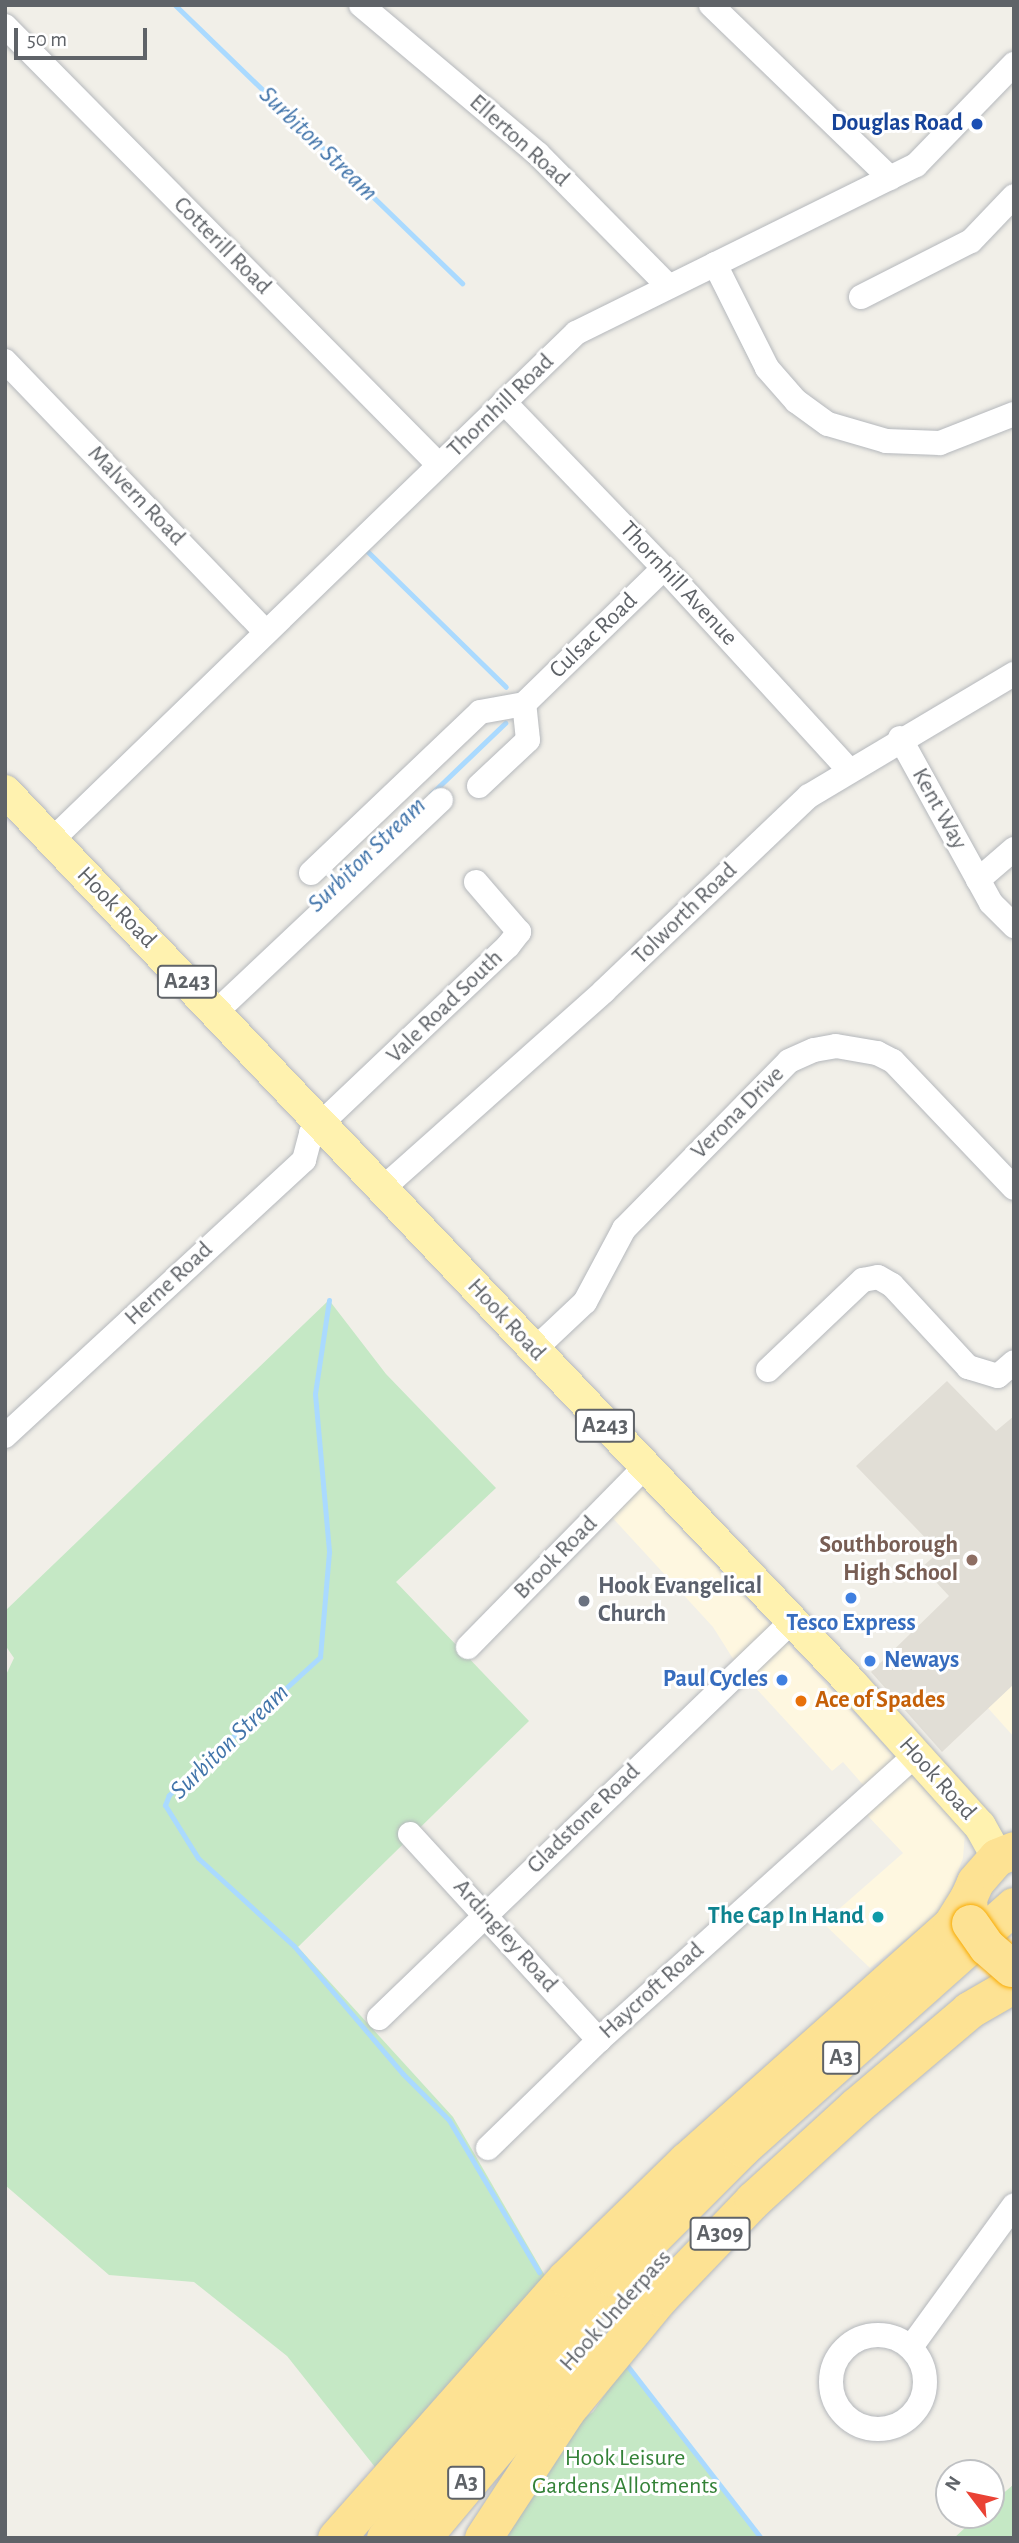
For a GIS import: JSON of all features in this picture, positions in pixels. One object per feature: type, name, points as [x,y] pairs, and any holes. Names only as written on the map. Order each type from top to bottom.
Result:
[{"type":"highway","name":"A243","points":[[969,1910],[975,1882],[1005,1854]]},
{"type":"highway","name":"Hook Underpass","points":[[385,2538],[487,2414],[674,2216],[742,2148],[1014,1906]]},
{"type":"highway","points":[[336,2538],[566,2277],[686,2161],[951,1925],[969,1910],[987,1947],[1013,1965]]},
{"type":"highway","name":"Hook Underpass","points":[[505,2436],[601,2324],[763,2159],[1013,1965]]},
{"type":"highway","name":"A309","points":[[483,2538],[566,2411],[678,2278],[753,2200],[856,2106],[969,2010],[1013,1965]]},
{"type":"highway","points":[[448,2538],[505,2436]]},
{"type":"highway","name":"A3","points":[[422,2538],[505,2436]]},
{"type":"main road","name":"Hook Road","points":[[5,791],[791,1622],[1005,1854]]},
{"type":"street","points":[[711,5],[890,178]]},
{"type":"street","name":"Ellerton Road","points":[[363,6],[538,154],[668,286]]},
{"type":"street","name":"Cotterill Road","points":[[5,26],[439,465]]},
{"type":"street","name":"Thornhill Road","points":[[52,840],[576,333],[916,164],[1014,64]]},
{"type":"street","points":[[861,297],[971,241],[1014,196]]},
{"type":"street","points":[[715,264],[767,368],[796,401],[828,424],[886,441],[940,443],[1014,414]]},
{"type":"street","name":"Malvern Road","points":[[5,361],[266,632]]},
{"type":"street","name":"Thornhill Avenue","points":[[504,402],[664,568],[848,769]]},
{"type":"street","name":"Culsac Road","points":[[524,704],[664,568]]},
{"type":"street","name":"Tolworth Road","points":[[382,1189],[604,991],[809,796],[900,738],[1014,674]]},
{"type":"street","points":[[311,873],[480,712],[524,704],[528,740],[479,786]]},
{"type":"street","name":"Kent Way","points":[[900,738],[991,903],[1014,926]]},
{"type":"street","points":[[216,1012],[441,800]]},
{"type":"street","name":"Kent Way","points":[[978,880],[1014,849]]},
{"type":"street","name":"Vale Road South","points":[[321,1126],[519,932],[476,882]]},
{"type":"street","name":"Verona Drive","points":[[534,1350],[585,1302],[624,1228],[789,1061],[814,1050],[836,1046],[877,1053],[893,1061],[1014,1188]]},
{"type":"street","name":"Herne Road","points":[[5,1436],[304,1160],[311,1133],[321,1126]]},
{"type":"street","points":[[768,1370],[863,1280],[878,1278],[892,1285],[968,1367],[998,1376],[1014,1362]]},
{"type":"street","name":"Brook Road","points":[[468,1647],[644,1468]]},
{"type":"street","name":"Gladstone Road","points":[[379,2018],[791,1622]]},
{"type":"street","name":"Haycroft Road","points":[[488,2148],[599,2040],[915,1755]]},
{"type":"street","name":"Ardingley Road","points":[[410,1834],[599,2040]]},
{"type":"street","points":[[911,2347],[1014,2205]]},
{"type":"shaded area","name":"Southborough High School","points":[[947,1381],[996,1431],[1014,1416],[1014,1684],[942,1752],[871,1672],[949,1596],[922,1567],[939,1552],[856,1466]]},
{"type":"shaded area","points":[[640,1485],[965,1833],[963,1858],[944,1908],[870,1968],[823,1923],[903,1853],[867,1815],[879,1803],[843,1762],[832,1771],[742,1673],[713,1627],[610,1515]]},
{"type":"shaded area","points":[[1014,1684],[1014,1737],[988,1708]]},
{"type":"green space","points":[[329,1300],[386,1374],[496,1488],[396,1582],[529,1721],[298,1947],[453,2117],[547,2279],[375,2467],[287,2356],[194,2282],[109,2275],[5,2185],[5,1677],[14,1658],[5,1645],[5,1611]]},
{"type":"green space","name":"Hook Leisure Gardens Allotments","points":[[626,2364],[761,2538],[502,2538],[582,2419],[593,2412]]},
{"type":"green space","points":[[1014,2484],[1014,2538],[954,2538],[964,2529],[1005,2529],[1005,2492]]},
{"type":"waterway","name":"Surbiton Stream","points":[[175,5],[462,283]]},
{"type":"waterway","name":"Surbiton Stream","points":[[365,549],[506,687]]},
{"type":"waterway","name":"Surbiton Stream","points":[[431,794],[505,723]]},
{"type":"waterway","name":"Surbiton Stream","points":[[329,1300],[315,1394],[329,1552],[320,1657],[169,1795],[165,1805],[198,1858],[294,1946],[403,2074],[449,2120],[539,2272]]},
{"type":"waterway","name":"Surbiton Stream","points":[[626,2364],[761,2538]]},
{"type":"place","name":"Douglas Road","points":[[977,124]]},
{"type":"place","name":"Southborough High School","points":[[972,1560]]},
{"type":"place","name":"Tesco Express","points":[[851,1598]]},
{"type":"place","name":"Hook Evangelical Church","points":[[584,1601]]},
{"type":"place","name":"Neways","points":[[870,1661]]},
{"type":"place","name":"Paul Cycles","points":[[782,1680]]},
{"type":"place","name":"Ace of Spades","points":[[801,1701]]},
{"type":"place","name":"The Cap In Hand","points":[[878,1917]]}]
